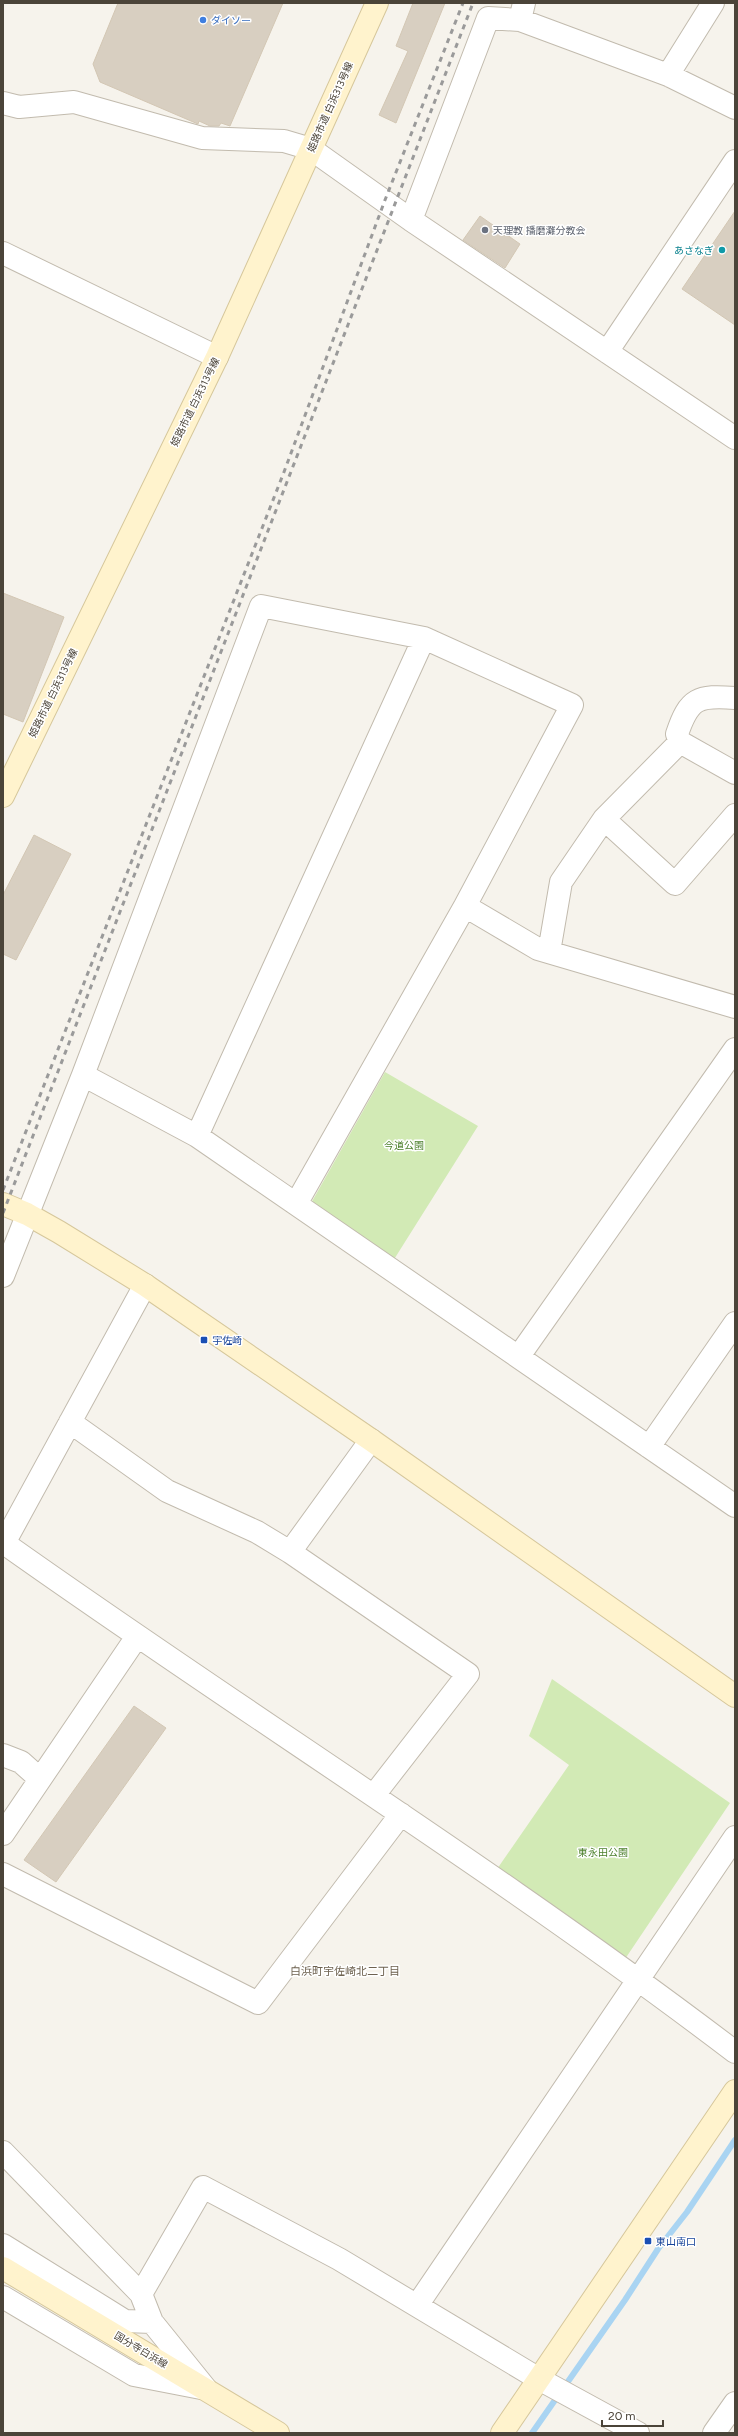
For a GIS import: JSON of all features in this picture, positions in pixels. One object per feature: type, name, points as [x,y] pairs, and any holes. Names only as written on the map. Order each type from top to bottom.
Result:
[{"type":"street","name":"姫路市道 白浜313号線","points":[[3,796],[217,357],[377,3]]},
{"type":"street","points":[[668,75],[713,3]]},
{"type":"street","points":[[411,220],[488,18],[522,12],[668,75],[735,108]]},
{"type":"street","points":[[3,103],[19,107],[74,102],[202,138],[284,141],[312,149],[411,220],[735,438]]},
{"type":"street","points":[[607,352],[735,161]]},
{"type":"street","points":[[3,253],[217,357]]},
{"type":"street","points":[[3,1276],[83,1075],[261,606],[424,638],[572,705],[465,906],[296,1204]]},
{"type":"street","points":[[197,1136],[424,638]]},
{"type":"street","points":[[735,698],[710,696],[693,701],[684,714],[676,734],[680,742],[735,773]]},
{"type":"street","points":[[549,952],[561,882],[604,819],[680,742]]},
{"type":"street","points":[[604,819],[676,884],[735,815]]},
{"type":"street","points":[[465,906],[538,949],[735,1007]]},
{"type":"street","points":[[519,1356],[735,1049]]},
{"type":"street","points":[[83,1075],[197,1136],[735,1506]]},
{"type":"street","points":[[3,1204],[27,1214],[60,1232],[145,1285],[372,1440],[735,1696]]},
{"type":"street","points":[[145,1285],[3,1544],[136,1638],[374,1795],[639,1979],[735,2052]]},
{"type":"street","points":[[649,1447],[735,1322]]},
{"type":"street","points":[[70,1422],[167,1491],[257,1532],[290,1552],[468,1674],[374,1795]]},
{"type":"street","points":[[290,1552],[372,1440]]},
{"type":"street","points":[[3,1834],[136,1638]]},
{"type":"street","points":[[3,1755],[21,1762],[40,1779]]},
{"type":"street","points":[[3,1874],[258,2003],[401,1814]]},
{"type":"street","points":[[418,2304],[735,1837]]},
{"type":"street","points":[[502,2433],[735,2091]]},
{"type":"street","points":[[3,2152],[141,2294],[152,2322],[206,2389]]},
{"type":"street","points":[[141,2294],[203,2187],[311,2244],[418,2304],[539,2379],[638,2433]]},
{"type":"street","points":[[3,2245],[125,2321],[152,2322]]},
{"type":"street","name":"国分寺白浜線","points":[[3,2268],[278,2433]]},
{"type":"street","points":[[3,2297],[134,2375],[206,2389]]},
{"type":"street","points":[[714,2433],[735,2403]]},
{"type":"green space","name":"今道公園","points":[[385,1072],[478,1126],[393,1261],[310,1205]]},
{"type":"green space","name":"東永田公園","points":[[552,1679],[730,1803],[623,1962],[495,1872],[569,1765],[529,1736]]},
{"type":"building","points":[[118,3],[283,3],[230,126],[221,123],[219,126],[210,126],[199,121],[198,124],[100,82],[93,64]]},
{"type":"building","points":[[413,3],[445,3],[396,123],[379,115],[408,51],[396,46]]},
{"type":"building","name":"あさなぎ","points":[[735,211],[735,325],[682,289]]},
{"type":"building","name":"天理教 播磨灘分教会","points":[[480,216],[520,244],[505,268],[463,240]]},
{"type":"building","points":[[3,593],[64,617],[23,722],[3,714]]},
{"type":"building","points":[[34,835],[71,854],[16,960],[3,954],[3,895]]},
{"type":"building","points":[[134,1706],[166,1728],[56,1882],[24,1860]]},
{"type":"waterway","points":[[532,2433],[625,2300],[658,2249],[687,2212],[735,2140]]},
{"type":"railway","points":[[3,1190],[284,472],[385,200],[463,3]]},
{"type":"railway","points":[[3,1213],[473,3]]},
{"type":"place","name":"ダイソー","points":[[203,20]]},
{"type":"place","name":"天理教 播磨灘分教会","points":[[485,230]]},
{"type":"place","name":"あさなぎ","points":[[722,250]]},
{"type":"place","name":"宇佐崎","points":[[204,1340]]},
{"type":"place","name":"東山南口","points":[[648,2241]]},
{"type":"district","name":"白浜町宇佐崎北二丁目","points":[[345,1971]]}]
